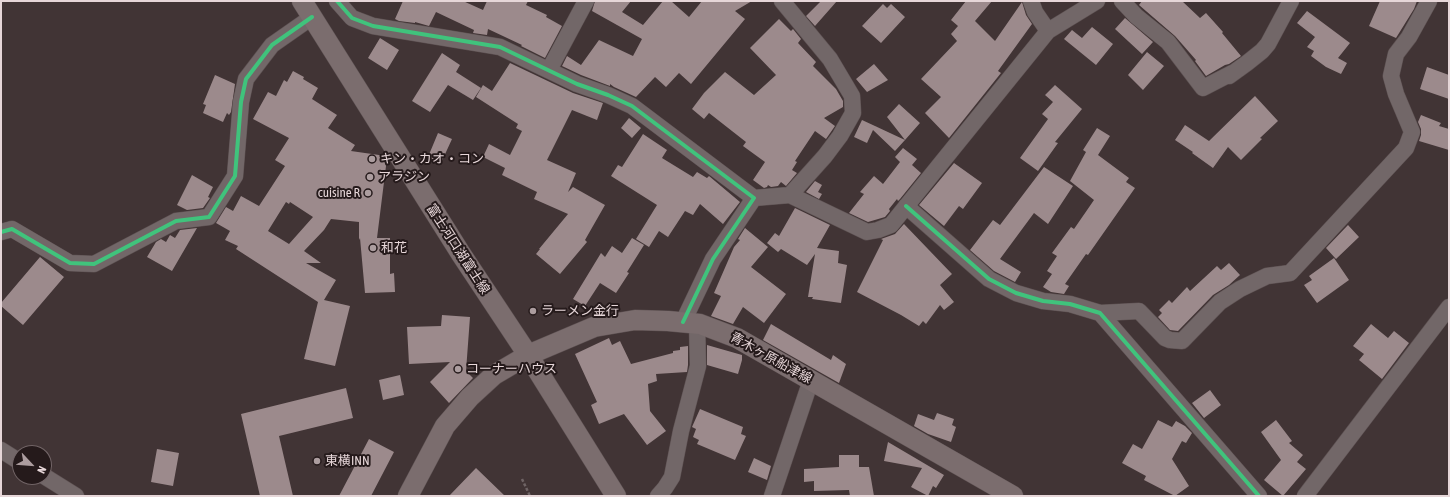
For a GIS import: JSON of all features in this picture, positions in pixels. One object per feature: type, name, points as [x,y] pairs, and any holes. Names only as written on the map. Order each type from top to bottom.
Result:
[{"type":"main road","name":"富士河口湖富士線","points":[[306,9],[461,254],[528,355],[616,496]]},
{"type":"main road","name":"青木ヶ原船津線","points":[[408,496],[445,426],[470,397],[494,374],[528,355],[594,327],[635,320],[690,323],[737,338],[1013,496]]},
{"type":"street","points":[[337,1],[352,18],[373,26],[500,47],[577,84],[608,95],[632,106],[754,198],[790,195],[867,232],[891,225],[1048,32],[1097,1]]},
{"type":"street","points":[[549,70],[586,1]]},
{"type":"street","points":[[782,1],[830,59],[852,96],[853,113],[840,136],[825,156],[790,195]]},
{"type":"street","points":[[1031,1],[1035,12],[1048,32]]},
{"type":"street","points":[[1122,1],[1136,16],[1168,42],[1203,88],[1231,74],[1262,51],[1268,44],[1291,1]]},
{"type":"street","points":[[906,206],[989,279],[1023,295],[1043,301],[1070,304],[1100,313],[1139,311],[1165,338],[1182,341],[1220,302],[1240,289],[1267,276],[1290,273],[1406,148],[1412,132],[1396,94],[1391,76],[1396,54],[1409,37],[1429,1]]},
{"type":"street","points":[[1,232],[12,229],[70,263],[94,264],[176,221],[209,217],[235,176],[241,102],[246,79],[272,45],[306,9]]},
{"type":"street","points":[[658,496],[672,477],[681,431],[698,366],[690,323],[713,259],[754,198]]},
{"type":"street","points":[[1305,496],[1449,307]]},
{"type":"street","points":[[1100,313],[1259,496]]},
{"type":"street","points":[[772,496],[811,380]]},
{"type":"street","points":[[1,450],[12,457]]},
{"type":"street","points":[[52,481],[76,496]]},
{"type":"path","points":[[522,479],[530,496]]},
{"type":"building","points":[[403,1],[463,1],[483,10],[487,1],[528,1],[526,5],[547,15],[546,17],[562,26],[545,58],[488,29],[487,35],[473,33],[474,30],[436,12],[429,26],[415,22],[399,21],[395,19]]},
{"type":"building","points":[[595,1],[631,1],[622,12],[643,25],[663,1],[671,1],[689,17],[702,1],[752,1],[735,11],[745,19],[691,84],[679,73],[666,87],[655,77],[636,97],[610,84],[610,86],[562,66],[567,56],[581,65],[599,40],[633,56],[642,39],[592,11]]},
{"type":"building","points":[[821,1],[837,1],[815,26],[806,16]]},
{"type":"building","points":[[966,1],[992,1],[975,21],[995,41],[1022,2],[1026,15],[1032,24],[998,71],[1001,73],[949,138],[925,113],[941,97],[921,79],[957,41],[951,34],[958,26],[951,20]]},
{"type":"building","points":[[1142,1],[1182,1],[1200,18],[1206,13],[1241,56],[1206,76],[1195,61],[1196,60],[1175,36],[1139,5]]},
{"type":"building","points":[[1380,1],[1417,1],[1414,9],[1396,38],[1369,26]]},
{"type":"building","points":[[883,4],[887,8],[891,4],[905,17],[881,43],[862,26]]},
{"type":"building","points":[[1307,11],[1350,43],[1338,58],[1347,63],[1341,74],[1326,67],[1311,56],[1314,51],[1307,47],[1315,37],[1297,23]]},
{"type":"building","points":[[1125,18],[1153,42],[1142,54],[1115,29]]},
{"type":"building","points":[[779,19],[791,31],[793,29],[801,39],[798,43],[816,62],[813,66],[836,89],[843,101],[843,107],[824,118],[835,126],[826,139],[815,131],[795,161],[797,162],[792,170],[797,173],[786,186],[781,182],[778,186],[771,187],[768,185],[764,188],[753,180],[765,162],[743,146],[746,142],[709,113],[704,119],[692,109],[704,93],[725,72],[754,95],[776,75],[750,48]]},
{"type":"building","points":[[1092,27],[1113,44],[1096,65],[1064,39],[1072,30],[1082,38]]},
{"type":"building","points":[[380,38],[399,50],[387,70],[368,58]]},
{"type":"building","points":[[1147,52],[1164,66],[1143,90],[1128,75]]},
{"type":"building","points":[[442,53],[460,65],[456,72],[481,88],[473,100],[448,85],[430,112],[412,101]]},
{"type":"building","points":[[510,63],[573,93],[603,103],[597,120],[572,110],[547,160],[576,173],[568,192],[573,187],[605,205],[585,240],[587,242],[560,274],[536,254],[568,214],[534,199],[537,192],[502,175],[505,168],[483,157],[489,144],[510,155],[522,131],[516,128],[518,124],[476,97],[483,85],[492,91]]},
{"type":"building","points":[[874,64],[888,80],[867,92],[856,79]]},
{"type":"building","points":[[1427,67],[1449,75],[1449,99],[1420,89]]},
{"type":"building","points":[[293,71],[304,77],[303,79],[318,88],[312,99],[337,115],[328,128],[355,145],[351,151],[386,156],[387,158],[377,238],[390,238],[390,274],[394,273],[395,292],[365,293],[360,238],[359,240],[359,222],[331,219],[324,230],[304,251],[321,263],[306,263],[336,280],[324,300],[350,306],[335,366],[304,359],[318,302],[236,249],[238,246],[225,240],[230,231],[216,223],[226,207],[233,211],[241,196],[259,206],[285,166],[275,160],[289,138],[253,119],[268,92],[276,96],[284,80],[287,82]],"holes":[[[286,202],[289,204],[290,202],[313,217],[289,244],[268,231]]]},
{"type":"building","points":[[215,75],[235,84],[231,112],[229,115],[227,113],[223,122],[203,113],[206,105],[203,104]]},
{"type":"building","points":[[1055,85],[1082,109],[1055,142],[1058,143],[1038,171],[1020,158],[1048,119],[1042,114],[1053,102],[1045,95]]},
{"type":"building","points":[[1255,96],[1278,121],[1260,138],[1262,139],[1241,160],[1228,147],[1213,168],[1175,140],[1185,125],[1209,141]]},
{"type":"building","points":[[899,104],[920,123],[905,140],[887,117]]},
{"type":"building","points":[[1421,115],[1441,123],[1439,126],[1449,129],[1449,150],[1419,141],[1421,129],[1418,122]]},
{"type":"building","points":[[629,118],[641,128],[632,138],[621,128]]},
{"type":"building","points":[[862,120],[905,140],[895,151],[873,130],[867,143],[854,137]]},
{"type":"building","points":[[1097,128],[1110,136],[1098,155],[1129,178],[1126,182],[1135,188],[1088,255],[1086,254],[1065,284],[1069,286],[1064,294],[1051,292],[1043,287],[1052,274],[1047,271],[1057,256],[1052,253],[1071,227],[1074,229],[1094,200],[1070,181],[1086,152],[1083,150]]},
{"type":"building","points":[[438,133],[452,139],[441,163],[428,157]]},
{"type":"building","points":[[643,134],[667,150],[662,158],[693,177],[697,172],[707,178],[709,176],[740,202],[723,224],[700,204],[693,215],[685,211],[668,237],[659,231],[649,247],[636,239],[657,205],[611,176],[618,165],[622,167]]},
{"type":"building","points":[[903,148],[917,159],[912,165],[921,173],[900,199],[898,201],[897,199],[885,217],[868,222],[849,213],[864,194],[860,192],[874,176],[883,184],[900,162],[895,157]]},
{"type":"building","points":[[954,163],[982,183],[963,209],[959,206],[944,226],[919,205]]},
{"type":"building","points":[[1044,167],[1073,186],[1048,224],[1034,213],[1000,259],[1021,272],[1015,282],[994,271],[970,250],[993,220],[1000,225]]},
{"type":"building","points":[[192,175],[213,187],[208,197],[210,198],[203,208],[187,210],[177,205]]},
{"type":"building","points":[[815,181],[822,185],[818,192],[822,194],[819,199],[806,192]]},
{"type":"building","points":[[795,208],[830,225],[817,248],[839,251],[838,263],[847,265],[841,303],[812,299],[813,297],[808,297],[815,254],[807,265],[781,249],[778,252],[767,243],[775,233],[779,236]]},
{"type":"building","points":[[904,224],[952,274],[940,285],[954,302],[944,310],[940,305],[926,324],[923,321],[919,326],[857,292],[883,240],[881,239],[895,234]]},
{"type":"building","points":[[1348,225],[1359,237],[1336,259],[1326,248]]},
{"type":"building","points":[[197,228],[172,271],[147,257],[156,242],[161,239],[166,242],[170,235],[175,238],[180,230]]},
{"type":"building","points":[[745,228],[768,247],[751,267],[786,294],[764,323],[743,307],[733,324],[711,316],[721,296],[714,293],[734,247],[740,240],[738,239]]},
{"type":"building","points":[[632,238],[644,245],[616,293],[600,283],[585,306],[573,299],[601,253],[605,257],[612,246],[622,253]]},
{"type":"building","points":[[40,257],[64,277],[23,325],[1,306],[1,303]]},
{"type":"building","points":[[1334,258],[1349,280],[1317,303],[1304,285],[1312,280],[1309,276]]},
{"type":"building","points":[[1229,263],[1240,275],[1229,285],[1213,295],[1178,331],[1170,330],[1158,317],[1162,313],[1159,310],[1169,300],[1172,303],[1187,287],[1190,291],[1217,266],[1221,270]]},
{"type":"building","points":[[442,315],[470,317],[466,371],[473,378],[449,403],[430,382],[450,362],[409,364],[407,327],[441,326]]},
{"type":"building","points":[[771,324],[831,360],[833,355],[846,364],[839,383],[763,340]]},
{"type":"building","points":[[1371,324],[1388,338],[1394,331],[1409,343],[1382,379],[1359,360],[1364,354],[1353,346]]},
{"type":"building","points":[[609,338],[612,345],[620,341],[631,364],[673,353],[673,351],[680,350],[680,347],[688,346],[687,372],[656,374],[657,381],[648,384],[650,411],[666,431],[647,445],[624,414],[599,424],[591,405],[597,402],[575,354]]},
{"type":"building","points":[[707,345],[742,355],[738,374],[707,365]]},
{"type":"building","points":[[400,375],[404,395],[383,400],[379,380]]},
{"type":"building","points":[[346,388],[353,418],[279,436],[293,496],[260,496],[241,414]]},
{"type":"building","points":[[1210,390],[1221,405],[1204,418],[1192,403]]},
{"type":"building","points":[[700,409],[743,427],[741,434],[746,436],[735,460],[697,444],[699,440],[693,437],[696,429],[692,427]]},
{"type":"building","points":[[937,413],[954,419],[952,425],[956,427],[951,442],[928,434],[914,426],[918,414],[934,420]]},
{"type":"building","points":[[1158,420],[1172,427],[1176,421],[1185,426],[1192,433],[1186,443],[1182,441],[1172,459],[1189,486],[1175,496],[1144,480],[1146,476],[1122,463],[1133,444],[1142,449]]},
{"type":"building","points":[[1276,420],[1292,441],[1289,443],[1303,455],[1297,462],[1306,469],[1283,496],[1264,480],[1281,460],[1261,432]]},
{"type":"building","points":[[369,439],[394,452],[371,496],[339,496]]},
{"type":"building","points":[[888,442],[944,475],[936,488],[933,486],[928,496],[911,487],[922,468],[884,461]]},
{"type":"building","points":[[157,449],[179,453],[173,486],[151,482]]},
{"type":"building","points":[[839,455],[859,455],[859,467],[869,467],[874,496],[850,496],[849,490],[814,491],[814,481],[804,482],[804,469],[839,467]]},
{"type":"building","points":[[754,458],[771,466],[767,480],[748,472]]},
{"type":"building","points":[[476,468],[505,496],[449,496]]},
{"type":"cycle path","points":[[337,1],[352,18],[373,26],[500,47],[577,84],[608,95],[632,106],[754,198],[713,259],[683,322]]},
{"type":"cycle path","points":[[1,232],[12,229],[70,263],[94,264],[176,221],[209,217],[235,176],[241,102],[246,79],[272,45],[312,17]]},
{"type":"cycle path","points":[[906,206],[989,279],[1016,293],[1043,301],[1070,304],[1100,313],[1259,496]]},
{"type":"place","name":"キン・カオ・コン","points":[[372,159]]},
{"type":"place","name":"アラジン","points":[[370,177]]},
{"type":"place","name":"cuisine R","points":[[368,193]]},
{"type":"place","name":"和花","points":[[373,248]]},
{"type":"place","name":"ラーメン金行","points":[[533,311]]},
{"type":"place","name":"コーナーハウス","points":[[458,369]]},
{"type":"place","name":"東横INN","points":[[317,461]]}]
